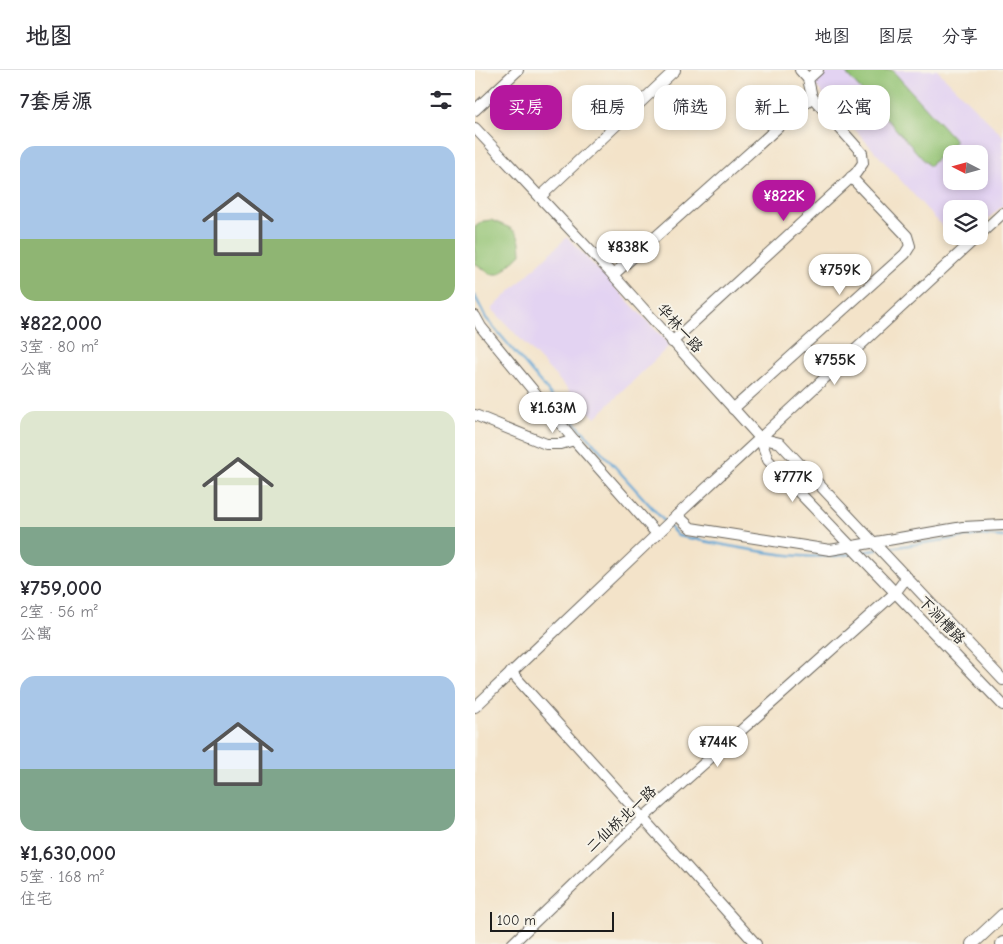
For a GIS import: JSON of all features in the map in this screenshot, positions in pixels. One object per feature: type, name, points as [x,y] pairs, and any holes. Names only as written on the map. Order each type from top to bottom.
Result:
[{"type":"main road","points":[[972,944],[1003,915]]},
{"type":"street","points":[[475,110],[518,70]]},
{"type":"street","points":[[540,197],[675,70]]},
{"type":"street","points":[[672,342],[851,177],[863,163],[862,153],[812,97],[808,79],[800,70]]},
{"type":"street","points":[[808,79],[818,70]]},
{"type":"street","points":[[613,275],[812,97]]},
{"type":"street","name":"华林一路","points":[[475,128],[613,275],[760,438]]},
{"type":"street","points":[[733,409],[905,254],[910,246],[907,236],[851,177]]},
{"type":"street","points":[[988,227],[1003,213]]},
{"type":"street","points":[[475,706],[676,516],[968,245]]},
{"type":"street","points":[[475,316],[481,327],[575,440],[659,532]]},
{"type":"street","points":[[475,415],[546,444],[561,444],[575,440]]},
{"type":"street","name":"下涧槽路","points":[[760,438],[780,443],[1003,680]]},
{"type":"street","name":"下涧槽路","points":[[760,438],[768,460],[1003,705]]},
{"type":"street","points":[[676,516],[691,528],[830,550],[855,551],[963,527],[1003,525]]},
{"type":"street","name":"二仙桥北一路","points":[[512,944],[643,818],[895,593],[907,578]]},
{"type":"street","points":[[511,672],[756,944]]},
{"type":"shaded area","points":[[830,70],[937,70],[1003,136],[1003,205],[988,219],[988,200],[943,200],[943,227],[855,130],[890,130],[890,85],[818,85],[818,88],[814,84]]},
{"type":"shaded area","points":[[567,237],[670,345],[595,418],[492,309]]},
{"type":"green space","points":[[843,70],[892,70],[956,141],[952,145],[943,145],[943,153],[929,166],[890,122],[890,85],[856,85]]},
{"type":"green space","points":[[491,220],[514,231],[517,234],[520,245],[521,254],[499,274],[490,274],[475,263],[475,227],[483,221]]},
{"type":"waterway","points":[[475,296],[486,318],[569,416],[665,522]]},
{"type":"waterway","points":[[669,526],[678,536],[765,552],[810,556],[852,554]]},
{"type":"waterway","points":[[882,549],[979,535],[1003,537]]},
{"type":"waterway","points":[[860,552],[877,550]]}]
